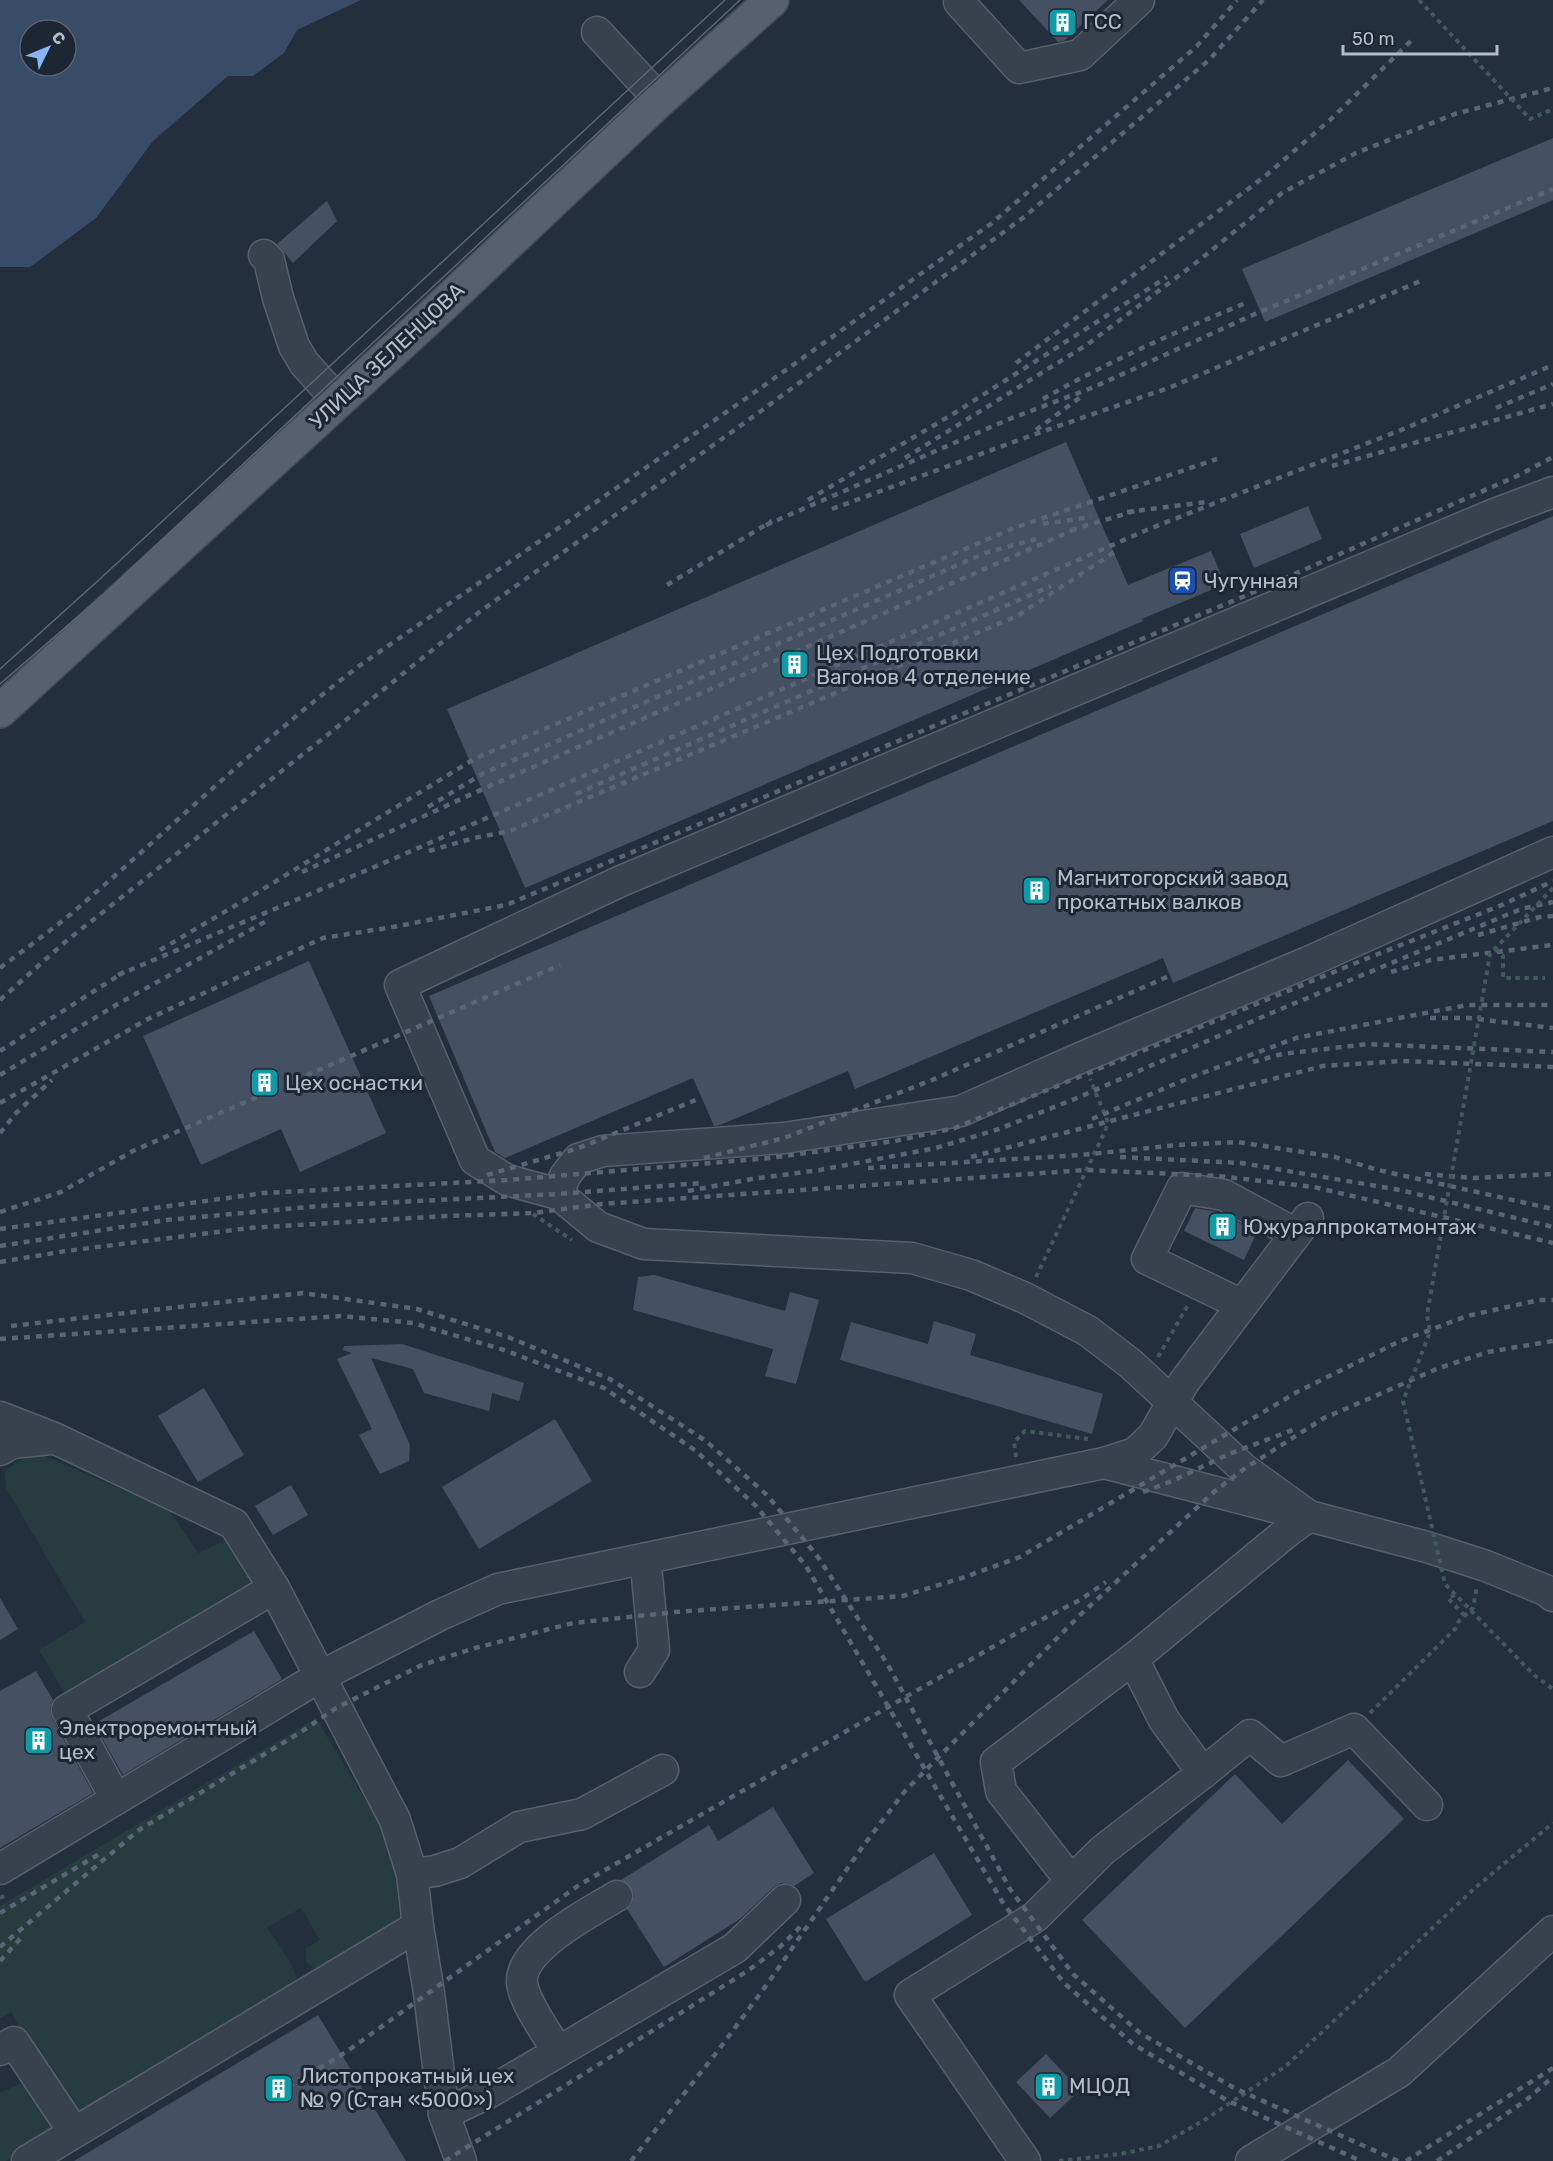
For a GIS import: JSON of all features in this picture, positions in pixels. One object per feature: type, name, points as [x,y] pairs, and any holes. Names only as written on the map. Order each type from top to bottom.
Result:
[{"type":"main road","name":"УЛИЦА ЗЕЛЕНЦОВА","points":[[0,711],[771,0]]},
{"type":"lane","points":[[960,0],[958,2],[1019,68],[1080,55],[1139,0]]},
{"type":"lane","points":[[597,32],[660,100]]},
{"type":"lane","points":[[264,255],[269,260],[278,298],[294,346],[304,363],[338,401]]},
{"type":"lane","points":[[1309,1516],[1244,1469],[1131,1364],[1088,1331],[971,1275],[912,1258],[644,1244],[598,1227],[558,1194],[507,1180],[475,1160],[400,985],[621,881],[1492,515],[1553,492]]},
{"type":"lane","points":[[558,1194],[565,1176],[578,1159],[603,1151],[784,1138],[961,1111],[1308,962],[1553,852]]},
{"type":"lane","points":[[5,1881],[116,1799],[319,1677],[440,1615],[498,1589],[643,1559],[1098,1452],[1135,1454],[1153,1436],[1184,1382],[1302,1226],[1224,1195],[1182,1188],[1147,1259],[1242,1305]]},
{"type":"lane","points":[[0,1417],[54,1438],[234,1524],[274,1588],[395,1820],[412,1874],[444,2114],[461,2161]]},
{"type":"lane","points":[[0,1450],[12,1443],[54,1438]]},
{"type":"lane","points":[[1098,1452],[1309,1516],[1427,1547],[1486,1566],[1545,1590],[1553,1596]]},
{"type":"lane","points":[[1071,1881],[1001,1791],[996,1762],[1133,1659],[1309,1516]]},
{"type":"lane","points":[[640,1672],[654,1650],[647,1576],[643,1559]]},
{"type":"lane","points":[[116,1799],[67,1710],[274,1588]]},
{"type":"lane","points":[[1133,1659],[1164,1720],[1203,1773]]},
{"type":"lane","points":[[1025,2161],[910,1995],[1035,1917],[1103,1850],[1250,1735],[1281,1761],[1354,1729],[1427,1805]]},
{"type":"lane","points":[[412,1874],[435,1871],[460,1863],[519,1827],[582,1814],[663,1770]]},
{"type":"lane","points":[[558,2052],[532,2008],[522,1982],[528,1960],[551,1937],[617,1896]]},
{"type":"lane","points":[[444,2114],[490,2092],[735,1948],[785,1900]]},
{"type":"lane","points":[[27,2161],[418,1926]]},
{"type":"lane","points":[[1251,2161],[1399,2072],[1553,1931]]},
{"type":"lane","points":[[0,2050],[14,2042],[74,2132]]},
{"type":"path","points":[[1419,0],[1530,119],[1553,109]]},
{"type":"path","points":[[1553,888],[1490,954],[1427,1315],[1430,1332],[1403,1401],[1445,1584],[1534,1675],[1553,1689]]},
{"type":"path","points":[[1495,949],[1503,956],[1503,978],[1545,978]]},
{"type":"path","points":[[1025,1299],[1108,1122],[1096,1090],[1080,1058]]},
{"type":"path","points":[[533,1213],[550,1227],[581,1245]]},
{"type":"path","points":[[1159,1358],[1199,1284]]},
{"type":"path","points":[[1025,1431],[1098,1452]]},
{"type":"path","points":[[1433,1570],[1444,1573]]},
{"type":"path","points":[[1354,1729],[1455,1629],[1458,1622],[1473,1608],[1478,1582]]},
{"type":"path","points":[[1455,1595],[1448,1598],[1465,1616]]},
{"type":"path","points":[[1059,2161],[1120,2154],[1159,2146],[1206,2119],[1286,2066],[1476,1887],[1553,1823]]},
{"type":"path","points":[[0,1898],[5,1881]]},
{"type":"green space","points":[[42,1455],[168,1509],[198,1553],[224,1541],[234,1541],[256,1583],[67,1697],[39,1650],[85,1622],[6,1488],[5,1472],[9,1468],[31,1456]]},
{"type":"green space","points":[[316,1718],[384,1831],[398,1886],[400,1908],[397,1921],[392,1928],[318,1971],[306,1962],[306,1948],[320,1940],[301,1908],[267,1927],[289,1960],[297,1978],[294,1989],[86,2111],[77,2111],[61,2098],[11,2012],[0,2018],[0,1906]]},
{"type":"green space","points":[[24,2082],[52,2117],[49,2135],[6,2161],[0,2161],[0,2093]]},
{"type":"water","points":[[0,0],[361,0],[297,30],[284,53],[253,76],[228,76],[153,141],[96,218],[30,267],[0,267]]},
{"type":"building","name":"ГСС","points":[[1019,0],[1108,0],[1064,41],[1058,42]]},
{"type":"building","points":[[1553,138],[1553,200],[1265,322],[1242,269]]},
{"type":"building","points":[[327,201],[337,221],[293,263],[277,244]]},
{"type":"building","name":"Цех Подготовки Вагонов 4 отделение","points":[[1066,442],[1128,585],[1211,551],[1225,584],[525,888],[447,709]]},
{"type":"building","points":[[1308,506],[1322,539],[1254,568],[1240,534]]},
{"type":"building","name":"Магнитогорский завод прокатных валков","points":[[1553,516],[1553,821],[1173,983],[1163,958],[855,1089],[848,1071],[714,1126],[693,1078],[505,1158],[495,1152],[429,996]]},
{"type":"building","name":"Цех оснастки","points":[[309,961],[386,1133],[300,1172],[281,1129],[201,1165],[143,1036]]},
{"type":"building","name":"Южуралпрокатмонтаж","points":[[1195,1208],[1218,1212],[1257,1232],[1244,1260],[1184,1231]]},
{"type":"building","points":[[654,1275],[785,1311],[790,1292],[819,1300],[796,1384],[765,1376],[773,1349],[633,1310],[638,1277]]},
{"type":"building","points":[[934,1321],[976,1334],[970,1355],[1103,1394],[1092,1434],[840,1360],[851,1322],[928,1344]]},
{"type":"building","points":[[402,1344],[524,1383],[519,1401],[492,1393],[489,1411],[424,1393],[413,1369],[371,1358],[410,1445],[409,1461],[380,1474],[359,1435],[372,1429],[337,1359],[352,1353],[343,1350],[344,1346]]},
{"type":"building","points":[[204,1388],[244,1455],[198,1482],[158,1416]]},
{"type":"building","points":[[555,1419],[592,1481],[479,1549],[442,1487]]},
{"type":"building","points":[[291,1485],[308,1515],[273,1535],[255,1506]]},
{"type":"building","points":[[0,1598],[18,1629],[0,1640]]},
{"type":"building","points":[[254,1631],[282,1679],[123,1775],[94,1724]]},
{"type":"building","name":"Электроремонтный цех","points":[[36,1671],[53,1700],[50,1709],[52,1718],[93,1793],[0,1848],[0,1691]]},
{"type":"building","points":[[1348,1760],[1404,1819],[1185,2028],[1082,1920],[1235,1774],[1282,1824]]},
{"type":"building","points":[[773,1807],[814,1873],[794,1886],[781,1883],[774,1887],[740,1919],[664,1967],[627,1909],[632,1904],[634,1895],[631,1887],[621,1880],[709,1825],[718,1841]]},
{"type":"building","points":[[934,1853],[972,1915],[865,1982],[826,1919]]},
{"type":"building","name":"Листопрокатный цех № 9 (Стан «5000»)","points":[[318,2015],[406,2161],[74,2161]]},
{"type":"building","name":"МЦОД","points":[[1046,2054],[1080,2090],[1050,2118],[1016,2082]]},
{"type":"tram line","points":[[0,669],[725,0]]},
{"type":"tram line","points":[[0,684],[104,594],[740,0]]},
{"type":"railway","points":[[0,968],[76,910],[254,752],[359,666],[748,397],[992,223],[1197,46],[1237,0]]},
{"type":"railway","points":[[0,1000],[65,942],[478,613],[761,411],[1024,217],[1209,60],[1263,0]]},
{"type":"railway","points":[[1016,363],[1264,177],[1330,120],[1414,38]]},
{"type":"railway","points":[[905,458],[1088,344],[1197,262],[1282,193],[1356,153],[1455,114],[1553,88]]},
{"type":"railway","points":[[766,525],[1007,420],[1094,387],[1255,314],[1553,189]]},
{"type":"railway","points":[[808,500],[953,414],[1167,277]]},
{"type":"railway","points":[[832,509],[1171,387],[1423,280]]},
{"type":"railway","points":[[1043,399],[1144,347],[1248,302]]},
{"type":"railway","points":[[118,975],[386,862],[1149,529],[1406,428],[1553,365]]},
{"type":"railway","points":[[1496,408],[1553,384]]},
{"type":"railway","points":[[1036,430],[1082,396]]},
{"type":"railway","points":[[1332,466],[1553,404]]},
{"type":"railway","points":[[0,1103],[148,1019],[323,938],[506,905],[1240,598],[1517,476],[1553,457]]},
{"type":"railway","points":[[160,950],[474,759],[1014,528],[1217,459]]},
{"type":"railway","points":[[1127,512],[1207,502]]},
{"type":"railway","points":[[1071,530],[1135,511]]},
{"type":"railway","points":[[1043,524],[1091,517]]},
{"type":"railway","points":[[667,585],[772,521]]},
{"type":"railway","points":[[302,872],[485,788],[1078,528]]},
{"type":"railway","points":[[428,807],[482,774],[985,553],[1036,539]]},
{"type":"railway","points":[[429,851],[474,838],[510,831],[1017,616],[1116,551]]},
{"type":"railway","points":[[576,794],[1051,586]]},
{"type":"railway","points":[[0,1229],[264,1193],[507,1180],[769,1158],[895,1141],[955,1128],[1502,905],[1553,881]]},
{"type":"railway","points":[[688,1191],[820,1170],[936,1148],[999,1129],[1521,909],[1553,902]]},
{"type":"railway","points":[[1478,935],[1540,917],[1553,916]]},
{"type":"railway","points":[[0,1075],[116,1005],[270,919]]},
{"type":"railway","points":[[1391,972],[1431,960],[1553,945]]},
{"type":"railway","points":[[0,1212],[61,1192],[133,1151],[560,965]]},
{"type":"railway","points":[[0,1051],[124,972]]},
{"type":"railway","points":[[704,1158],[784,1138],[932,1080],[1167,977]]},
{"type":"railway","points":[[1092,1119],[1189,1078],[1296,1038],[1467,1005],[1553,1005]]},
{"type":"railway","points":[[1430,1018],[1469,1018],[1553,1028]]},
{"type":"railway","points":[[1253,1062],[1282,1054],[1368,1044],[1553,1052]]},
{"type":"railway","points":[[971,1157],[1323,1066],[1403,1061],[1553,1067]]},
{"type":"railway","points":[[0,1133],[16,1113],[52,1080]]},
{"type":"railway","points":[[487,1175],[579,1148],[698,1099]]},
{"type":"railway","points":[[868,1168],[1081,1155],[1177,1145],[1238,1142],[1335,1157],[1378,1170],[1553,1209]]},
{"type":"railway","points":[[1120,1157],[1241,1163],[1400,1190],[1553,1227]]},
{"type":"railway","points":[[0,1262],[66,1251],[249,1228],[533,1213],[602,1204],[1086,1170],[1218,1176],[1314,1187],[1553,1243]]},
{"type":"railway","points":[[1425,1174],[1474,1178],[1553,1174]]},
{"type":"railway","points":[[0,1246],[167,1220],[319,1206],[558,1194],[701,1183]]},
{"type":"railway","points":[[11,1326],[303,1293],[417,1309],[508,1337],[610,1379],[706,1441],[767,1495],[818,1557],[888,1665],[1010,1889],[1073,1974],[1140,2033],[1236,2089],[1398,2161]]},
{"type":"railway","points":[[0,1947],[139,1830],[301,1732],[336,1708],[422,1665],[475,1648],[573,1623],[675,1612],[903,1596],[962,1578],[1020,1557],[1297,1392],[1398,1342],[1467,1316],[1539,1300],[1553,1300]]},
{"type":"railway","points":[[0,1339],[341,1316],[413,1323],[504,1350],[604,1388],[696,1451],[755,1505],[806,1566],[1003,1903],[1064,1983],[1133,2044],[1228,2101],[1361,2161]]},
{"type":"railway","points":[[631,2161],[717,2052],[863,1846],[905,1791],[1080,1615],[1215,1491],[1244,1469],[1324,1418],[1439,1368],[1488,1352],[1553,1341]]},
{"type":"railway","points":[[1143,1492],[1229,1454],[1298,1428]]},
{"type":"railway","points":[[288,2087],[346,2052],[579,1885],[1029,1626],[1080,1600],[1106,1582]]},
{"type":"railway","points":[[0,1913],[101,1853]]},
{"type":"railway","points":[[445,2161],[749,1970],[781,1946],[801,1926]]},
{"type":"railway","points":[[0,1961],[22,1937]]},
{"type":"railway","points":[[1406,2161],[1553,2068]]},
{"type":"railway","points":[[1437,2161],[1525,2101],[1553,2077]]},
{"type":"place","name":"ГСС","points":[[1062,22]]},
{"type":"place","name":"Чугунная","points":[[1183,581]]},
{"type":"place","name":"Цех Подготовки Вагонов 4 отделение","points":[[795,665]]},
{"type":"place","name":"Магнитогорский завод прокатных валков","points":[[1036,890]]},
{"type":"place","name":"Цех оснастки","points":[[264,1083]]},
{"type":"place","name":"Южуралпрокатмонтаж","points":[[1222,1227]]},
{"type":"place","name":"Электроремонтный цех","points":[[38,1740]]},
{"type":"place","name":"МЦОД","points":[[1048,2086]]},
{"type":"place","name":"Листопрокатный цех № 9 (Стан «5000»)","points":[[279,2088]]}]
